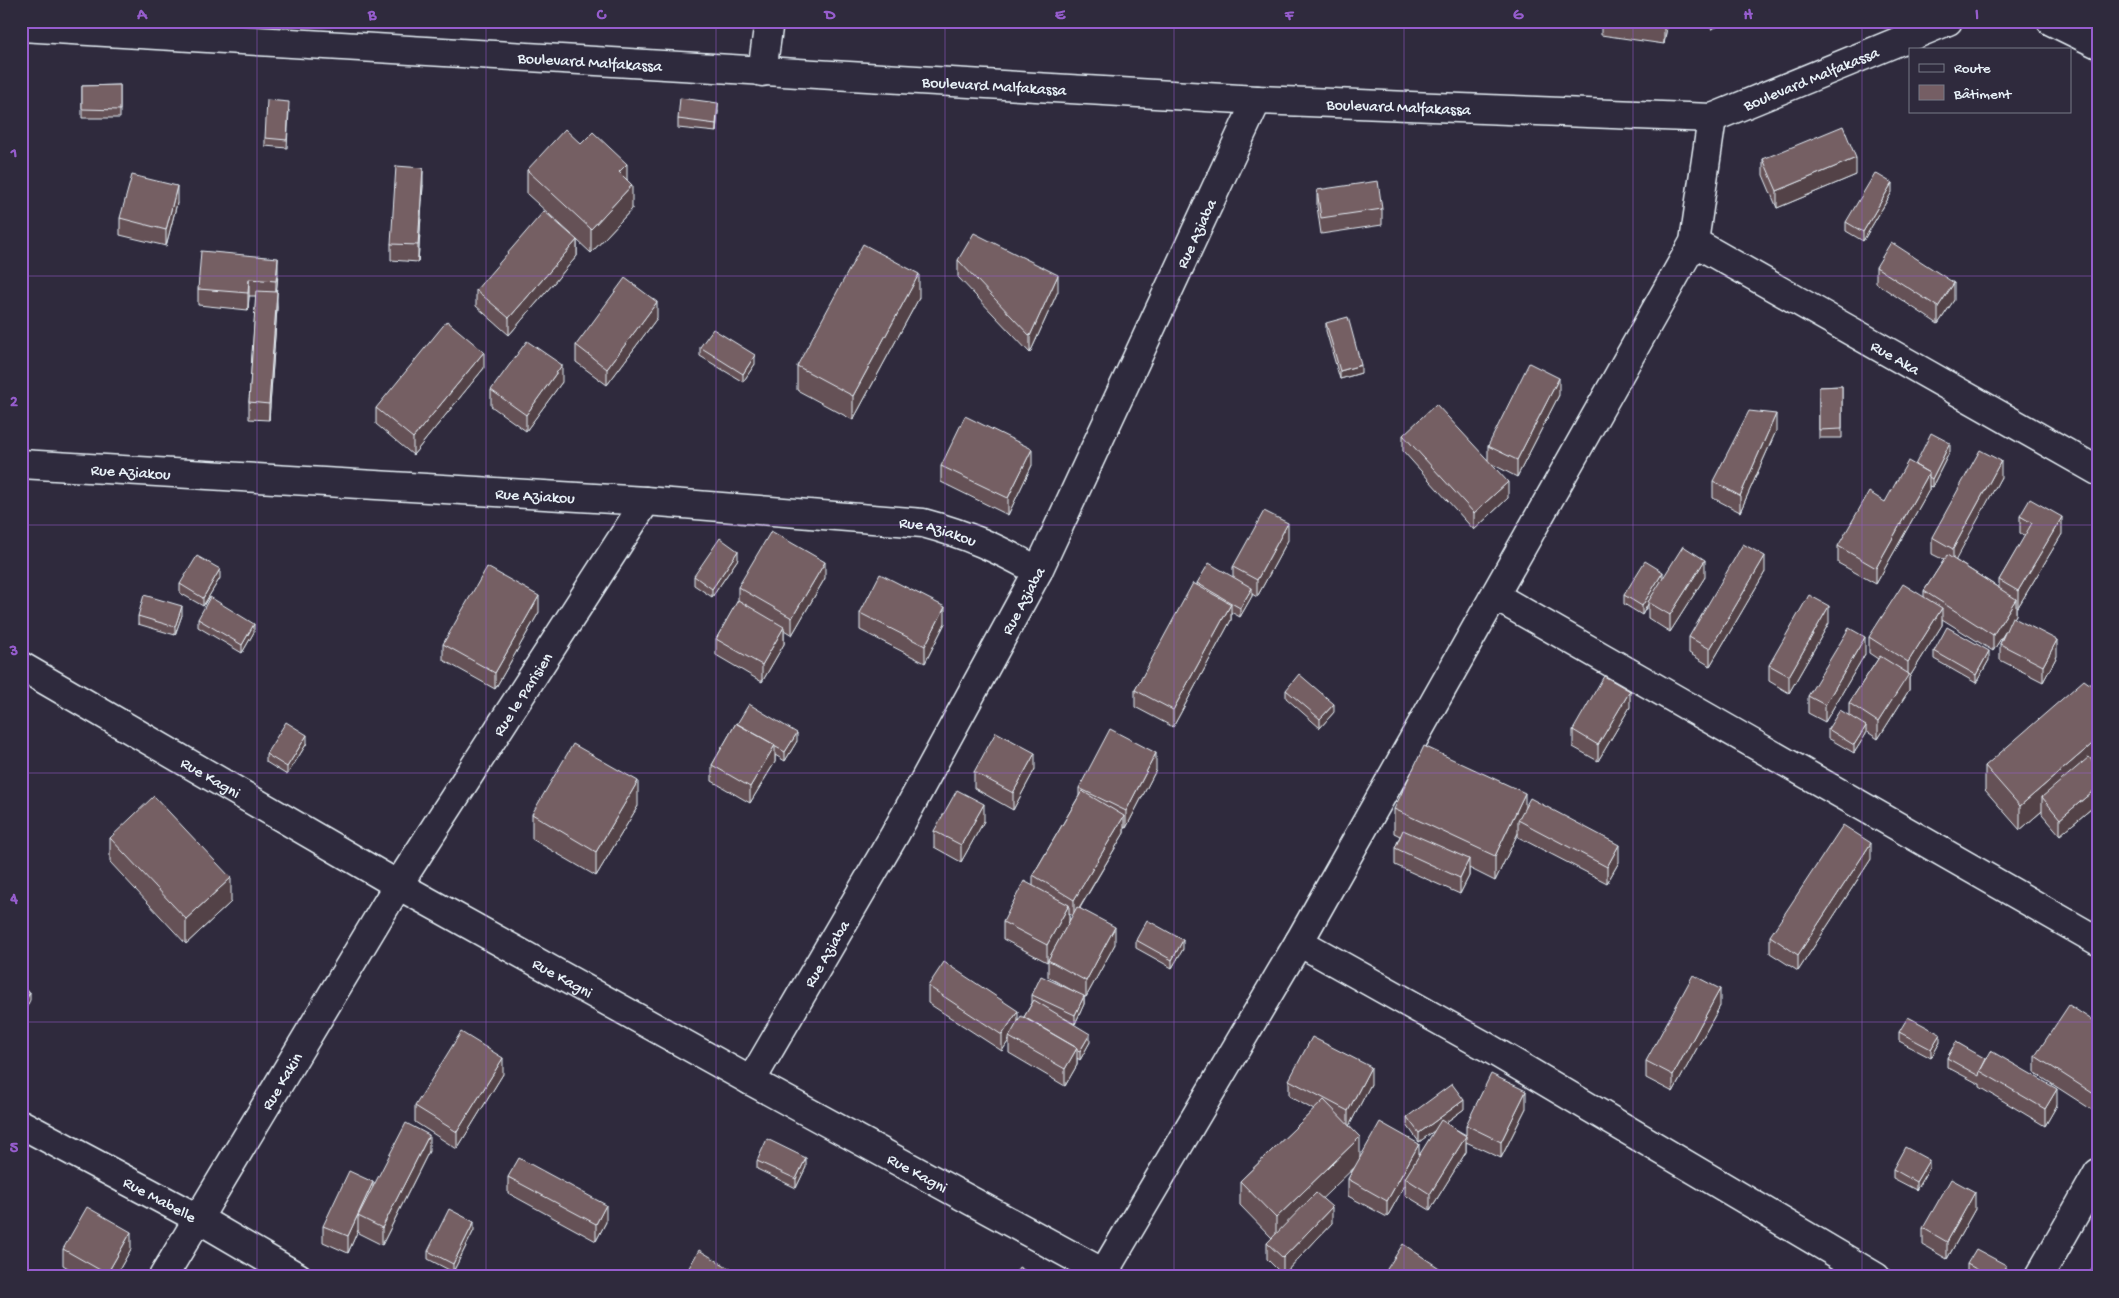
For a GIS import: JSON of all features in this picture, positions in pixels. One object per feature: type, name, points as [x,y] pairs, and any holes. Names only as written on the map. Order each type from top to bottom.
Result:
[{"type":"street","points":[[762,72],[769,21]]},
{"type":"street","name":"Boulevard Malfakassa","points":[[21,27],[1257,100],[1712,118],[1948,21]]},
{"type":"street","points":[[2051,21],[2098,44]]},
{"type":"street","name":"Rue Aziaba","points":[[751,1081],[895,834],[1038,571],[1257,100]]},
{"type":"street","points":[[1105,1275],[1300,942],[1694,242],[1712,118]]},
{"type":"street","name":"Rue Aka","points":[[1694,242],[2098,471]]},
{"type":"street","name":"Rue Aziakou","points":[[21,464],[646,501],[923,523],[962,534],[995,547],[1038,571]]},
{"type":"street","name":"Rue le Parisien","points":[[398,884],[646,501]]},
{"type":"street","points":[[1495,596],[2098,941]]},
{"type":"street","name":"Rue Kagni","points":[[21,666],[398,884],[751,1081],[1105,1275]]},
{"type":"street","name":"Rue Kakin","points":[[163,1277],[398,884]]},
{"type":"street","points":[[1300,942],[1487,1047],[1876,1277]]},
{"type":"street","name":"Rue Mabelle","points":[[21,1124],[197,1218],[298,1277]]},
{"type":"street","points":[[2039,1277],[2098,1173]]},
{"type":"building","points":[[1623,21],[1665,21],[1664,27]]},
{"type":"building","points":[[120,85],[120,110],[82,109],[82,86]]},
{"type":"building","points":[[680,98],[718,103],[716,124],[678,119]]},
{"type":"building","points":[[267,100],[289,102],[287,140],[265,138]]},
{"type":"building","points":[[1843,126],[1856,158],[1777,191],[1763,159]]},
{"type":"building","points":[[565,129],[581,144],[593,132],[627,164],[619,172],[632,185],[591,229],[527,170]]},
{"type":"building","points":[[396,166],[423,168],[418,245],[391,244]]},
{"type":"building","points":[[1875,173],[1892,183],[1863,232],[1846,222]]},
{"type":"building","points":[[132,175],[177,186],[166,230],[120,218]]},
{"type":"building","points":[[1378,181],[1382,209],[1321,218],[1317,190]]},
{"type":"building","points":[[544,211],[577,240],[509,318],[476,290]]},
{"type":"building","points":[[974,233],[1058,275],[1030,336],[958,260]]},
{"type":"building","points":[[1891,242],[1954,283],[1938,307],[1876,267]]},
{"type":"building","points":[[863,244],[919,274],[853,396],[797,366]]},
{"type":"building","points":[[201,251],[278,258],[276,281],[249,279],[248,293],[198,289]]},
{"type":"building","points":[[625,278],[657,302],[607,369],[576,345]]},
{"type":"building","points":[[256,291],[277,292],[269,404],[249,402]]},
{"type":"building","points":[[1348,317],[1361,365],[1340,371],[1326,323]]},
{"type":"building","points":[[447,321],[484,352],[413,438],[376,408]]},
{"type":"building","points":[[713,329],[755,355],[743,374],[700,347]]},
{"type":"building","points":[[527,341],[562,365],[526,415],[491,390]]},
{"type":"building","points":[[1529,363],[1559,378],[1517,460],[1488,446]]},
{"type":"building","points":[[1842,386],[1842,429],[1819,430],[1819,387]]},
{"type":"building","points":[[1436,404],[1508,482],[1474,513],[1403,435]]},
{"type":"building","points":[[1749,411],[1776,414],[1740,496],[1713,481]]},
{"type":"building","points":[[965,416],[1032,449],[1008,498],[941,466]]},
{"type":"building","points":[[1931,433],[1950,443],[1932,479],[1929,477],[1929,473],[1915,465]]},
{"type":"building","points":[[1980,450],[2001,461],[1953,549],[1932,537]]},
{"type":"building","points":[[1908,461],[1929,473],[1876,568],[1838,546],[1869,492],[1885,502]]},
{"type":"building","points":[[2030,499],[2062,517],[2018,591],[1999,580],[2032,523],[2020,516]]},
{"type":"building","points":[[1264,511],[1288,523],[1257,580],[1233,567]]},
{"type":"building","points":[[771,531],[825,562],[792,618],[738,587]]},
{"type":"building","points":[[720,538],[738,551],[712,589],[694,576]]},
{"type":"building","points":[[1743,544],[1765,556],[1710,649],[1689,637]]},
{"type":"building","points":[[1683,546],[1705,560],[1670,615],[1648,602]]},
{"type":"building","points":[[1947,555],[2016,599],[1993,635],[1924,591]]},
{"type":"building","points":[[197,556],[220,569],[203,598],[180,584]]},
{"type":"building","points":[[1645,561],[1663,572],[1642,606],[1624,595]]},
{"type":"building","points":[[1209,563],[1252,588],[1240,608],[1197,583]]},
{"type":"building","points":[[487,567],[539,596],[495,673],[443,644]]},
{"type":"building","points":[[880,574],[945,607],[925,646],[860,613]]},
{"type":"building","points":[[1193,583],[1231,604],[1173,710],[1135,690]]},
{"type":"building","points":[[1903,584],[1942,608],[1908,662],[1869,637]]},
{"type":"building","points":[[144,595],[182,606],[175,627],[138,616]]},
{"type":"building","points":[[1809,595],[1829,606],[1789,676],[1769,665]]},
{"type":"building","points":[[210,597],[254,624],[242,645],[198,619]]},
{"type":"building","points":[[738,600],[784,627],[762,665],[716,639]]},
{"type":"building","points":[[2012,617],[2057,640],[2043,666],[2000,644]]},
{"type":"building","points":[[1947,627],[1989,651],[1976,675],[1934,651]]},
{"type":"building","points":[[1849,628],[1865,637],[1825,705],[1808,696]]},
{"type":"building","points":[[1880,656],[1909,674],[1878,722],[1849,703]]},
{"type":"building","points":[[1299,674],[1334,704],[1320,719],[1286,690]]},
{"type":"building","points":[[1604,676],[1630,691],[1598,745],[1573,730]]},
{"type":"building","points":[[2084,680],[2098,690],[2098,739],[2020,806],[1985,766]]},
{"type":"building","points":[[749,704],[797,733],[785,752],[737,724]]},
{"type":"building","points":[[1840,710],[1866,726],[1854,745],[1828,729]]},
{"type":"building","points":[[286,722],[307,735],[287,767],[266,754]]},
{"type":"building","points":[[736,723],[775,745],[750,787],[712,765]]},
{"type":"building","points":[[1110,729],[1156,753],[1126,811],[1079,788]]},
{"type":"building","points":[[996,732],[1035,753],[1013,793],[974,772]]},
{"type":"building","points":[[573,744],[638,781],[596,852],[532,814]]},
{"type":"building","points":[[1424,746],[1525,793],[1495,856],[1394,809]]},
{"type":"building","points":[[2089,757],[2098,768],[2098,787],[2060,819],[2042,797]]},
{"type":"building","points":[[957,790],[984,804],[961,845],[934,831]]},
{"type":"building","points":[[1082,791],[1124,816],[1074,900],[1033,875]]},
{"type":"building","points":[[154,796],[231,878],[186,919],[110,838]]},
{"type":"building","points":[[1530,798],[1619,845],[1607,867],[1518,820]]},
{"type":"building","points":[[1843,825],[1871,843],[1798,955],[1770,936]]},
{"type":"building","points":[[1403,830],[1469,859],[1460,878],[1395,848]]},
{"type":"building","points":[[1024,881],[1069,905],[1047,945],[1003,922]]},
{"type":"building","points":[[1077,907],[1115,927],[1086,981],[1048,960]]},
{"type":"building","points":[[1147,920],[1183,940],[1172,960],[1136,940]]},
{"type":"building","points":[[944,962],[1018,1011],[1002,1035],[928,986]]},
{"type":"building","points":[[1693,975],[1720,989],[1673,1075],[1646,1061]]},
{"type":"building","points":[[1041,976],[1084,996],[1075,1015],[1032,995]]},
{"type":"building","points":[[21,988],[30,992],[21,1010]]},
{"type":"building","points":[[1034,1000],[1090,1034],[1080,1051],[1024,1017]]},
{"type":"building","points":[[2069,1005],[2098,1024],[2097,1096],[2035,1056]]},
{"type":"building","points":[[1021,1016],[1077,1048],[1065,1069],[1009,1037]]},
{"type":"building","points":[[1908,1017],[1940,1034],[1931,1049],[1899,1032]]},
{"type":"building","points":[[461,1032],[503,1058],[457,1132],[415,1106]]},
{"type":"building","points":[[1312,1037],[1371,1067],[1348,1111],[1289,1080]]},
{"type":"building","points":[[1956,1042],[1986,1059],[1979,1076],[1947,1058]]},
{"type":"building","points":[[1991,1051],[2057,1089],[2045,1109],[1980,1071]]},
{"type":"building","points":[[1491,1074],[1526,1091],[1501,1142],[1466,1125]]},
{"type":"building","points":[[1452,1084],[1464,1100],[1419,1133],[1407,1117]]},
{"type":"building","points":[[1324,1100],[1360,1137],[1276,1218],[1240,1181]]},
{"type":"building","points":[[1441,1120],[1466,1136],[1430,1194],[1405,1178]]},
{"type":"building","points":[[1380,1122],[1419,1144],[1387,1201],[1348,1179]]},
{"type":"building","points":[[406,1123],[429,1135],[382,1228],[358,1216]]},
{"type":"building","points":[[767,1139],[806,1158],[796,1179],[757,1161]]},
{"type":"building","points":[[1905,1147],[1929,1160],[1916,1182],[1893,1169]]},
{"type":"building","points":[[519,1158],[606,1205],[596,1224],[508,1177]]},
{"type":"building","points":[[349,1171],[373,1182],[348,1236],[323,1226]]},
{"type":"building","points":[[1951,1179],[1975,1192],[1947,1242],[1923,1228]]},
{"type":"building","points":[[1316,1193],[1332,1207],[1283,1258],[1267,1243]]},
{"type":"building","points":[[87,1207],[131,1232],[107,1274],[63,1249]]},
{"type":"building","points":[[449,1209],[474,1222],[453,1264],[428,1251]]},
{"type":"building","points":[[1403,1244],[1453,1277],[1382,1277]]},
{"type":"building","points":[[1976,1249],[2006,1265],[2000,1277],[1991,1277],[1967,1264]]},
{"type":"building","points":[[699,1250],[744,1277],[693,1277],[686,1273]]},
{"type":"building","points":[[2098,1257],[2098,1276],[2090,1272]]},
{"type":"building","points":[[1019,1267],[1036,1277],[1013,1277]]}]
